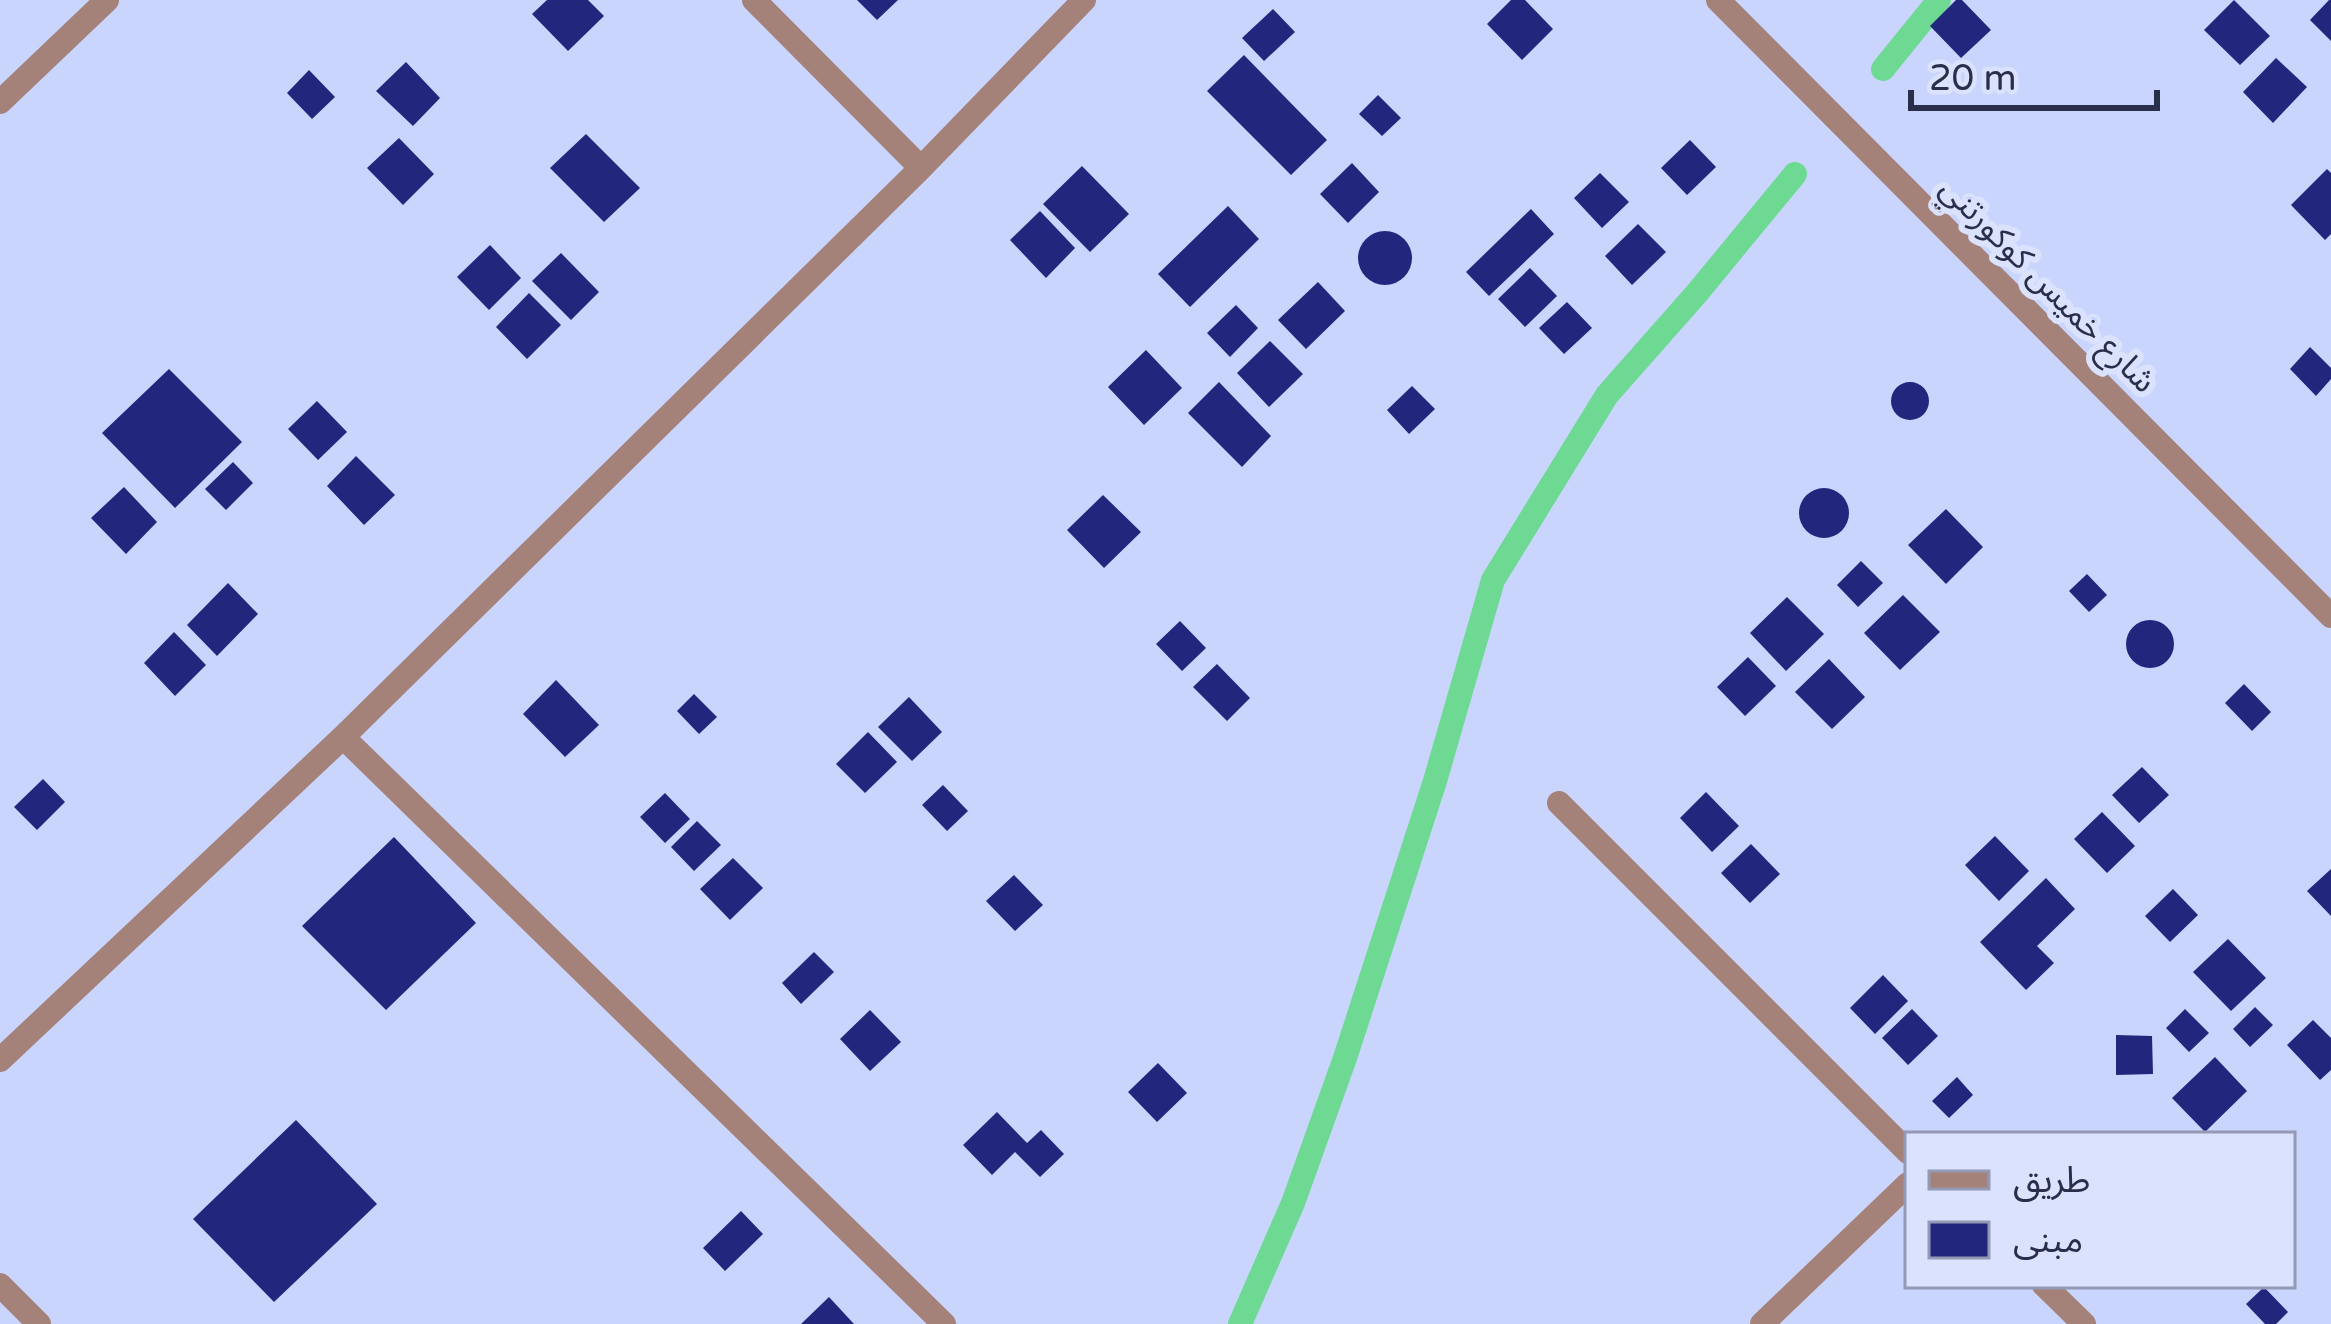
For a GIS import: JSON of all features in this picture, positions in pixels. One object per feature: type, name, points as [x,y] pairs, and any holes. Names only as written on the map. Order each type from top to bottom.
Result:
[{"type":"street","points":[[0,102],[107,0]]},
{"type":"street","points":[[754,0],[921,168]]},
{"type":"street","points":[[0,1060],[343,737],[921,168],[1084,0]]},
{"type":"street","name":"شارع خميس كوكورتني","points":[[1718,0],[2331,616]]},
{"type":"street","points":[[343,737],[944,1324]]},
{"type":"street","points":[[1558,803],[1905,1149]]},
{"type":"street","points":[[1762,1324],[1905,1187]]},
{"type":"street","points":[[0,1286],[39,1324]]},
{"type":"street","points":[[2047,1288],[2084,1324]]},
{"type":"building","points":[[547,0],[588,0],[604,16],[568,51],[532,14]]},
{"type":"building","points":[[857,0],[898,0],[877,20]]},
{"type":"building","points":[[1511,0],[1525,0],[1553,29],[1522,60],[1487,24]]},
{"type":"building","points":[[1956,0],[1962,0],[1991,30],[1961,58],[1930,26]]},
{"type":"building","points":[[2234,0],[2270,36],[2240,65],[2204,30]]},
{"type":"building","points":[[2331,0],[2331,41],[2310,20]]},
{"type":"building","points":[[1273,9],[1295,32],[1264,61],[1242,38]]},
{"type":"building","points":[[1244,55],[1327,140],[1291,175],[1207,91]]},
{"type":"building","points":[[2276,58],[2307,87],[2273,123],[2243,92]]},
{"type":"building","points":[[406,62],[440,98],[413,126],[376,91]]},
{"type":"building","points":[[309,70],[335,97],[312,119],[287,93]]},
{"type":"building","points":[[1378,95],[1401,118],[1382,136],[1359,114]]},
{"type":"building","points":[[586,134],[640,188],[604,222],[550,168]]},
{"type":"building","points":[[399,138],[434,174],[403,205],[367,168]]},
{"type":"building","points":[[1690,140],[1716,167],[1687,195],[1661,168]]},
{"type":"building","points":[[1352,163],[1379,192],[1348,223],[1320,194]]},
{"type":"building","points":[[1082,166],[1129,214],[1090,252],[1043,204]]},
{"type":"building","points":[[2327,169],[2331,173],[2331,234],[2325,240],[2291,205]]},
{"type":"building","points":[[1600,173],[1629,202],[1602,228],[1574,198]]},
{"type":"building","points":[[1228,206],[1259,239],[1190,307],[1158,274]]},
{"type":"building","points":[[1531,209],[1554,234],[1489,296],[1466,272]]},
{"type":"building","points":[[1040,211],[1075,248],[1046,278],[1010,240]]},
{"type":"building","points":[[1638,224],[1666,252],[1632,285],[1605,256]]},
{"type":"building","points":[[1385,231],[1404,239],[1412,258],[1404,277],[1385,285],[1366,277],[1358,258],[1366,239]]},
{"type":"building","points":[[490,245],[521,278],[489,310],[457,277]]},
{"type":"building","points":[[561,253],[599,292],[571,320],[532,281]]},
{"type":"building","points":[[1530,268],[1557,296],[1525,327],[1498,299]]},
{"type":"building","points":[[1318,282],[1345,311],[1306,349],[1278,320]]},
{"type":"building","points":[[529,293],[561,325],[527,359],[496,327]]},
{"type":"building","points":[[1567,302],[1592,328],[1564,354],[1539,328]]},
{"type":"building","points":[[1236,305],[1258,328],[1230,357],[1207,333]]},
{"type":"building","points":[[1270,341],[1303,374],[1269,407],[1237,373]]},
{"type":"building","points":[[2310,347],[2331,368],[2331,379],[2316,396],[2290,369]]},
{"type":"building","points":[[1146,350],[1182,388],[1144,425],[1108,387]]},
{"type":"building","points":[[169,369],[242,442],[175,508],[102,433]]},
{"type":"building","points":[[1219,382],[1271,436],[1242,467],[1188,413]]},
{"type":"building","points":[[1910,382],[1923,388],[1929,401],[1923,414],[1910,420],[1897,414],[1891,401],[1897,388]]},
{"type":"building","points":[[1412,386],[1435,409],[1409,434],[1387,410]]},
{"type":"building","points":[[317,401],[347,432],[318,460],[288,429]]},
{"type":"building","points":[[356,456],[395,495],[364,525],[327,486]]},
{"type":"building","points":[[233,462],[253,483],[226,510],[205,489]]},
{"type":"building","points":[[124,487],[157,522],[126,554],[91,518]]},
{"type":"building","points":[[1824,488],[1842,495],[1849,513],[1842,531],[1824,538],[1806,531],[1799,513],[1806,495]]},
{"type":"building","points":[[1103,495],[1141,532],[1104,568],[1067,530]]},
{"type":"building","points":[[1946,509],[1983,547],[1946,584],[1908,545]]},
{"type":"building","points":[[1861,561],[1883,583],[1858,607],[1837,585]]},
{"type":"building","points":[[2087,574],[2107,595],[2089,612],[2069,591]]},
{"type":"building","points":[[228,583],[258,614],[217,656],[187,625]]},
{"type":"building","points":[[1903,595],[1940,632],[1900,670],[1864,633]]},
{"type":"building","points":[[1787,597],[1824,634],[1786,671],[1750,633]]},
{"type":"building","points":[[2150,620],[2167,627],[2174,644],[2167,661],[2150,668],[2133,661],[2126,644],[2133,627]]},
{"type":"building","points":[[1180,621],[1206,648],[1182,671],[1156,644]]},
{"type":"building","points":[[174,632],[206,665],[175,696],[144,663]]},
{"type":"building","points":[[1748,657],[1776,686],[1745,716],[1717,687]]},
{"type":"building","points":[[1829,659],[1865,697],[1832,729],[1795,692]]},
{"type":"building","points":[[1217,664],[1250,698],[1227,721],[1193,687]]},
{"type":"building","points":[[556,680],[599,725],[565,757],[523,714]]},
{"type":"building","points":[[2244,684],[2271,712],[2252,731],[2225,703]]},
{"type":"building","points":[[694,694],[717,717],[699,734],[677,711]]},
{"type":"building","points":[[909,697],[942,732],[912,761],[878,727]]},
{"type":"building","points":[[868,732],[897,762],[865,793],[836,764]]},
{"type":"building","points":[[2142,767],[2169,795],[2139,823],[2112,795]]},
{"type":"building","points":[[43,779],[65,802],[37,830],[14,807]]},
{"type":"building","points":[[943,785],[968,811],[947,831],[922,805]]},
{"type":"building","points":[[1706,792],[1739,826],[1712,852],[1680,818]]},
{"type":"building","points":[[665,793],[690,819],[665,843],[640,817]]},
{"type":"building","points":[[2102,812],[2135,846],[2107,873],[2074,839]]},
{"type":"building","points":[[697,821],[721,845],[694,871],[671,847]]},
{"type":"building","points":[[1995,836],[2029,871],[1999,901],[1965,865]]},
{"type":"building","points":[[394,837],[476,923],[386,1010],[302,926]]},
{"type":"building","points":[[1751,844],[1780,874],[1750,903],[1721,873]]},
{"type":"building","points":[[733,858],[763,888],[730,920],[700,889]]},
{"type":"building","points":[[2331,869],[2331,916],[2307,891]]},
{"type":"building","points":[[1014,875],[1043,905],[1015,931],[986,901]]},
{"type":"building","points":[[2046,878],[2075,909],[2037,946],[2054,963],[2026,990],[1980,942]]},
{"type":"building","points":[[2173,889],[2198,915],[2170,942],[2145,916]]},
{"type":"building","points":[[2228,939],[2266,978],[2231,1011],[2193,972]]},
{"type":"building","points":[[814,952],[834,972],[801,1004],[782,983]]},
{"type":"building","points":[[1883,975],[1908,1001],[1875,1034],[1850,1008]]},
{"type":"building","points":[[2255,1007],[2273,1025],[2250,1047],[2233,1029]]},
{"type":"building","points":[[1912,1009],[1938,1036],[1908,1065],[1882,1038]]},
{"type":"building","points":[[2185,1009],[2209,1033],[2189,1052],[2166,1028]]},
{"type":"building","points":[[870,1010],[901,1042],[870,1071],[840,1039]]},
{"type":"building","points":[[2313,1020],[2331,1038],[2331,1070],[2320,1080],[2287,1045]]},
{"type":"building","points":[[2116,1035],[2152,1036],[2153,1074],[2116,1075]]},
{"type":"building","points":[[2215,1057],[2247,1091],[2205,1132],[2172,1098]]},
{"type":"building","points":[[1158,1063],[1187,1093],[1157,1122],[1128,1092]]},
{"type":"building","points":[[1957,1077],[1973,1095],[1949,1118],[1932,1101]]},
{"type":"building","points":[[997,1112],[1027,1143],[1041,1130],[1064,1154],[1040,1177],[1015,1152],[992,1175],[963,1145]]},
{"type":"building","points":[[296,1120],[377,1204],[274,1302],[193,1219]]},
{"type":"building","points":[[741,1211],[763,1234],[725,1271],[703,1248]]},
{"type":"building","points":[[2265,1288],[2288,1312],[2276,1324],[2265,1324],[2246,1304]]},
{"type":"building","points":[[829,1297],[854,1324],[801,1324]]},
{"type":"waterway","points":[[1883,69],[1939,0]]},
{"type":"waterway","points":[[1240,1324],[1293,1203],[1345,1058],[1435,781],[1493,580],[1607,395],[1795,174]]}]
